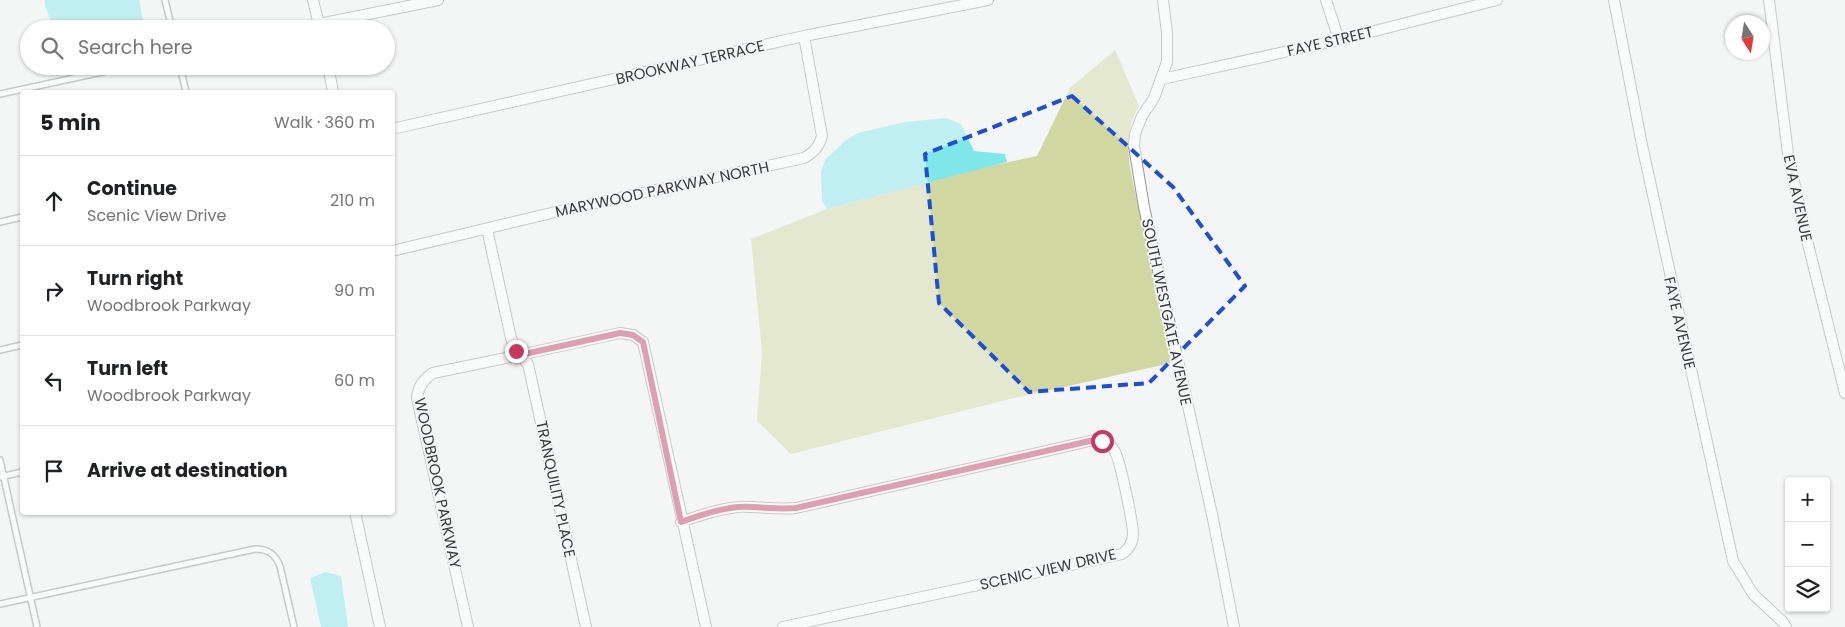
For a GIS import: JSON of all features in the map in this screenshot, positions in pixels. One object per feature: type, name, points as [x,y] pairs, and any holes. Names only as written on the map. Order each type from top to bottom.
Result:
[{"type":"street","points":[[313,0],[317,20]]},
{"type":"street","points":[[350,20],[438,0]]},
{"type":"street","name":"BROOKWAY TERRACE","points":[[395,128],[804,36],[988,0]]},
{"type":"street","name":"SOUTH WESTGATE AVENUE","points":[[1163,0],[1168,47],[1167,62],[1154,98],[1142,116],[1135,134],[1134,146],[1137,168],[1234,627]]},
{"type":"street","points":[[1326,0],[1339,40]]},
{"type":"street","name":"FAYE STREET","points":[[1162,79],[1339,40],[1473,3],[1497,0]]},
{"type":"street","name":"FAYE AVENUE","points":[[1614,0],[1665,255],[1733,561],[1754,594],[1786,627]]},
{"type":"street","name":"EVA AVENUE","points":[[1769,0],[1788,154],[1805,232],[1845,393]]},
{"type":"street","name":"MARYWOOD PARKWAY NORTH","points":[[395,249],[577,207],[804,158],[819,146],[822,136],[804,36]]},
{"type":"street","points":[[330,75],[333,90]]},
{"type":"street","points":[[488,229],[511,338],[516,351],[520,355]]},
{"type":"street","name":"WOODBROOK PARKWAY","points":[[468,627],[417,398],[418,392],[426,377],[433,373],[620,333],[633,335],[643,342],[681,522],[706,627]]},
{"type":"street","name":"TRANQUILITY PLACE","points":[[520,355],[528,364],[586,627]]},
{"type":"street","name":"SCENIC VIEW DRIVE","points":[[681,522],[722,509],[739,507],[796,508],[1094,440],[1110,445],[1118,457],[1133,533],[1128,549],[1122,554],[783,627]]},
{"type":"street","points":[[356,515],[380,627]]},
{"type":"lane","points":[[165,0],[170,20]]},
{"type":"lane","points":[[0,94],[88,75]]},
{"type":"lane","points":[[182,75],[186,90]]},
{"type":"lane","points":[[0,222],[20,217]]},
{"type":"lane","points":[[0,350],[20,345]]},
{"type":"lane","points":[[0,460],[2,476],[37,627]]},
{"type":"lane","points":[[2,476],[20,472]]},
{"type":"lane","points":[[0,604],[255,548],[265,549],[277,559],[294,627]]},
{"type":"highlighted area","points":[[1072,96],[1173,187],[1245,286],[1149,383],[1029,392],[939,303],[925,154]]},
{"type":"green space","points":[[1115,50],[1139,106],[1130,129],[1128,152],[1171,363],[1010,399],[791,454],[757,421],[762,352],[751,239],[827,209],[986,167],[1037,156],[1070,88]]},
{"type":"water","points":[[45,0],[139,0],[143,19],[50,20],[45,6]]},
{"type":"water","points":[[946,118],[961,124],[974,151],[1005,154],[1007,162],[827,209],[822,201],[821,172],[825,160],[846,140],[858,133],[905,122]]},
{"type":"water","points":[[326,572],[341,576],[348,627],[321,627],[310,578]]},
{"type":"route","points":[[516,351],[520,355],[620,333],[633,335],[643,342],[681,522],[701,514],[722,509],[739,507],[796,508],[1094,440],[1102,441]]}]
